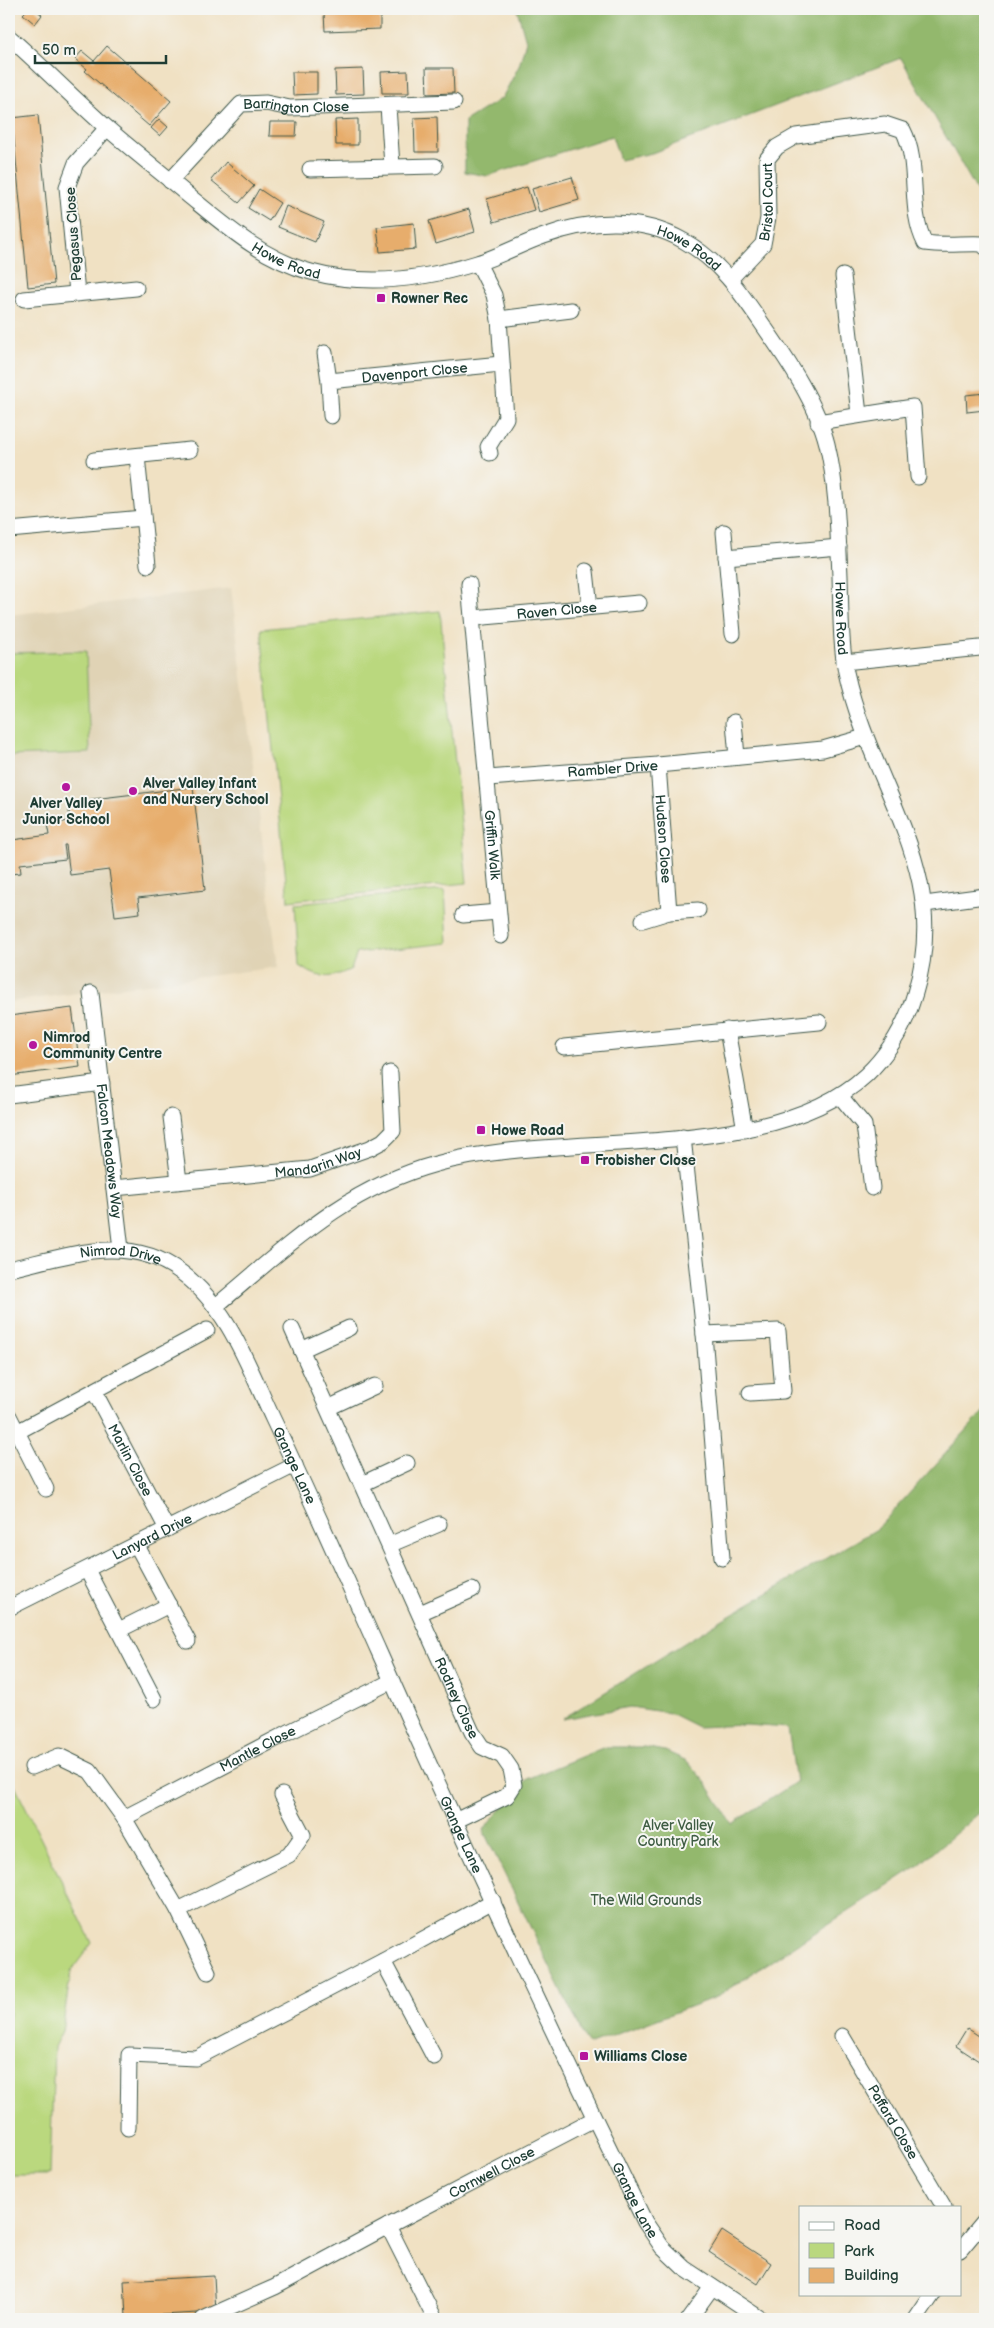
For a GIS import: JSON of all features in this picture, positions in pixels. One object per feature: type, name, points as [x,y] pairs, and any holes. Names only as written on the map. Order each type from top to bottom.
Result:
[{"type":"street","name":"Howe Road","points":[[9,37],[107,128],[246,242],[271,257],[305,270],[345,280],[377,281],[416,277],[478,263],[548,235],[584,226],[623,223],[654,228],[682,239],[713,261],[731,278],[795,372],[826,440],[834,488],[839,548],[844,662],[853,702],[865,737],[907,837],[920,874],[926,904],[926,946],[910,1011],[891,1045],[868,1073],[840,1096],[794,1116],[745,1130],[683,1137],[483,1153],[404,1174],[345,1202],[316,1221],[216,1306]]},
{"type":"street","name":"Barrington Close","points":[[170,181],[241,104],[266,103],[290,108],[388,106],[454,102]]},
{"type":"street","points":[[388,106],[392,166]]},
{"type":"street","name":"Bristol Court","points":[[731,278],[763,244],[768,218],[767,159],[777,147],[796,136],[885,124],[903,130],[911,145],[918,229],[925,242],[941,246],[969,243],[983,244],[985,247]]},
{"type":"street","name":"Pegasus Close","points":[[77,293],[67,187],[76,163],[107,128]]},
{"type":"street","points":[[310,169],[435,166]]},
{"type":"street","points":[[478,263],[494,295],[499,318],[506,418],[488,447],[490,453]]},
{"type":"street","points":[[843,276],[859,414]]},
{"type":"street","name":"Pegasus Close","points":[[24,299],[136,288]]},
{"type":"street","points":[[499,318],[571,310]]},
{"type":"street","points":[[325,353],[331,416]]},
{"type":"street","name":"Davenport Close","points":[[329,382],[501,364]]},
{"type":"street","points":[[818,422],[913,406],[918,477]]},
{"type":"street","points":[[94,460],[190,450]]},
{"type":"street","points":[[137,456],[148,565]]},
{"type":"street","points":[[9,530],[143,518]]},
{"type":"street","points":[[724,532],[733,634]]},
{"type":"street","points":[[726,557],[839,548]]},
{"type":"street","points":[[586,571],[590,608]]},
{"type":"street","points":[[469,584],[488,778]]},
{"type":"street","name":"Raven Close","points":[[473,618],[639,603]]},
{"type":"street","points":[[844,662],[980,648]]},
{"type":"street","points":[[734,722],[736,757]]},
{"type":"street","name":"Rambler Drive","points":[[488,778],[658,765],[823,749],[865,737]]},
{"type":"street","name":"Hudson Close","points":[[658,765],[669,912]]},
{"type":"street","name":"Griffin Walk","points":[[488,778],[501,936]]},
{"type":"street","points":[[926,904],[985,896]]},
{"type":"street","points":[[643,920],[669,912],[698,910]]},
{"type":"street","points":[[463,915],[498,912]]},
{"type":"street","name":"Falcon Meadows Way","points":[[91,993],[121,1248]]},
{"type":"street","points":[[564,1047],[818,1022]]},
{"type":"street","points":[[727,1030],[745,1130]]},
{"type":"street","name":"Mandarin Way","points":[[114,1188],[310,1168],[370,1148],[383,1141],[393,1131],[390,1073]]},
{"type":"street","points":[[9,1095],[102,1083]]},
{"type":"street","points":[[840,1096],[864,1125],[872,1188]]},
{"type":"street","points":[[171,1117],[179,1181]]},
{"type":"street","points":[[683,1137],[704,1334],[722,1558]]},
{"type":"street","name":"Nimrod Drive","points":[[9,1269],[104,1249],[121,1248],[156,1259],[179,1270],[198,1286],[216,1306]]},
{"type":"street","name":"Grange Lane","points":[[216,1306],[233,1335],[295,1465],[455,1821],[594,2119],[645,2222],[662,2247],[684,2268],[760,2319]]},
{"type":"street","points":[[302,1350],[350,1328]]},
{"type":"street","name":"Rodney Close","points":[[292,1329],[472,1732],[482,1747],[502,1756],[511,1769],[514,1785],[507,1796],[455,1821]]},
{"type":"street","points":[[17,1432],[207,1330]]},
{"type":"street","points":[[704,1334],[778,1331],[784,1390],[750,1393]]},
{"type":"street","points":[[328,1408],[375,1386]]},
{"type":"street","name":"Marlin Close","points":[[94,1390],[166,1529]]},
{"type":"street","points":[[9,1416],[46,1489]]},
{"type":"street","points":[[362,1484],[407,1463]]},
{"type":"street","name":"Lanyard Drive","points":[[9,1608],[295,1465]]},
{"type":"street","points":[[389,1545],[439,1524]]},
{"type":"street","points":[[136,1544],[188,1641]]},
{"type":"street","points":[[87,1570],[154,1698]]},
{"type":"street","points":[[420,1613],[472,1590]]},
{"type":"street","points":[[119,1630],[169,1605]]},
{"type":"street","name":"Mantle Close","points":[[124,1818],[290,1730],[392,1681]]},
{"type":"street","points":[[32,1767],[59,1756],[90,1771],[124,1818],[178,1910],[208,1972]]},
{"type":"street","points":[[178,1910],[288,1854],[303,1835],[282,1795]]},
{"type":"street","points":[[128,2128],[129,2055],[196,2058],[493,1902]]},
{"type":"street","points":[[383,1961],[434,2057]]},
{"type":"street","name":"Paffard Close","points":[[842,2036],[943,2206]]},
{"type":"street","name":"Cornwell Close","points":[[203,2319],[275,2287],[594,2119]]},
{"type":"street","points":[[962,2241],[985,2220]]},
{"type":"street","points":[[388,2226],[435,2319]]},
{"type":"street","points":[[689,2319],[712,2287]]},
{"type":"street","points":[[916,2319],[932,2296]]},
{"type":"shaded area","name":"Alver Valley Junior School","points":[[231,588],[278,967],[9,1002],[9,615]]},
{"type":"green space","points":[[517,9],[985,9],[985,205],[901,58],[652,153],[620,160],[612,136],[487,176],[465,172],[465,121],[502,98],[519,66],[526,41]]},
{"type":"green space","points":[[440,611],[467,883],[288,901],[261,629]]},
{"type":"green space","points":[[86,651],[90,753],[9,756],[9,653]]},
{"type":"green space","points":[[445,890],[448,943],[357,953],[351,969],[337,975],[319,976],[299,966],[295,904]]},
{"type":"green space","name":"The Wild Grounds","points":[[985,1410],[985,1808],[919,1865],[716,1997],[588,2045],[483,1830],[527,1779],[605,1747],[644,1747],[665,1751],[687,1761],[706,1783],[732,1824],[796,1782],[788,1728],[746,1725],[698,1727],[670,1713],[630,1707],[562,1719],[723,1619],[877,1529]]},
{"type":"green space","points":[[9,1774],[92,1943],[71,1971],[62,2031],[54,2047],[50,2175],[9,2175]]},
{"type":"building","points":[[28,9],[35,9],[42,15],[35,24],[23,14]]},
{"type":"building","points":[[380,11],[380,29],[325,31],[324,13]]},
{"type":"building","points":[[107,46],[171,101],[149,126],[85,71],[87,69],[75,59],[82,51],[94,61]]},
{"type":"building","points":[[426,68],[453,68],[454,93],[427,94]]},
{"type":"building","points":[[363,69],[364,94],[336,95],[335,70]]},
{"type":"building","points":[[408,71],[409,93],[382,93],[381,72]]},
{"type":"building","points":[[292,72],[317,72],[317,94],[293,95]]},
{"type":"building","points":[[38,115],[54,284],[28,287],[12,118]]},
{"type":"building","points":[[437,117],[438,152],[415,152],[414,118]]},
{"type":"building","points":[[159,119],[168,127],[160,136],[151,128]]},
{"type":"building","points":[[358,119],[358,145],[336,145],[335,120]]},
{"type":"building","points":[[270,122],[297,122],[296,136],[269,136]]},
{"type":"building","points":[[226,162],[254,186],[239,203],[211,180]]},
{"type":"building","points":[[572,177],[579,200],[539,212],[532,189]]},
{"type":"building","points":[[527,187],[534,210],[494,222],[487,199]]},
{"type":"building","points":[[259,189],[280,203],[269,221],[248,208]]},
{"type":"building","points":[[286,206],[324,222],[315,242],[278,227]]},
{"type":"building","points":[[469,209],[475,232],[436,244],[429,221]]},
{"type":"building","points":[[414,223],[416,249],[380,252],[377,227]]},
{"type":"building","points":[[985,393],[985,410],[967,412],[966,395]]},
{"type":"building","points":[[193,787],[205,890],[138,898],[140,913],[115,916],[109,870],[70,875],[66,845],[64,845],[66,859],[20,864],[21,873],[9,874],[9,824],[12,840],[49,835],[47,824],[70,821],[68,802]]},
{"type":"building","points":[[72,1008],[80,1067],[9,1076],[9,1016]]},
{"type":"building","points":[[967,2028],[985,2040],[985,2065],[956,2046]]},
{"type":"building","points":[[722,2231],[771,2263],[758,2284],[709,2252]]},
{"type":"building","points":[[214,2276],[216,2312],[126,2317],[124,2281]]},
{"type":"place","name":"Rowner Rec","points":[[381,298]]},
{"type":"place","name":"Alver Valley Junior School","points":[[66,787]]},
{"type":"place","name":"Alver Valley Infant and Nursery School","points":[[133,791]]},
{"type":"place","name":"Nimrod Community Centre","points":[[33,1045]]},
{"type":"place","name":"Howe Road","points":[[481,1130]]},
{"type":"place","name":"Frobisher Close","points":[[585,1160]]},
{"type":"place","name":"Williams Close","points":[[584,2056]]},
{"type":"park label","name":"Alver Valley Country Park","points":[[678,1834]]}]
